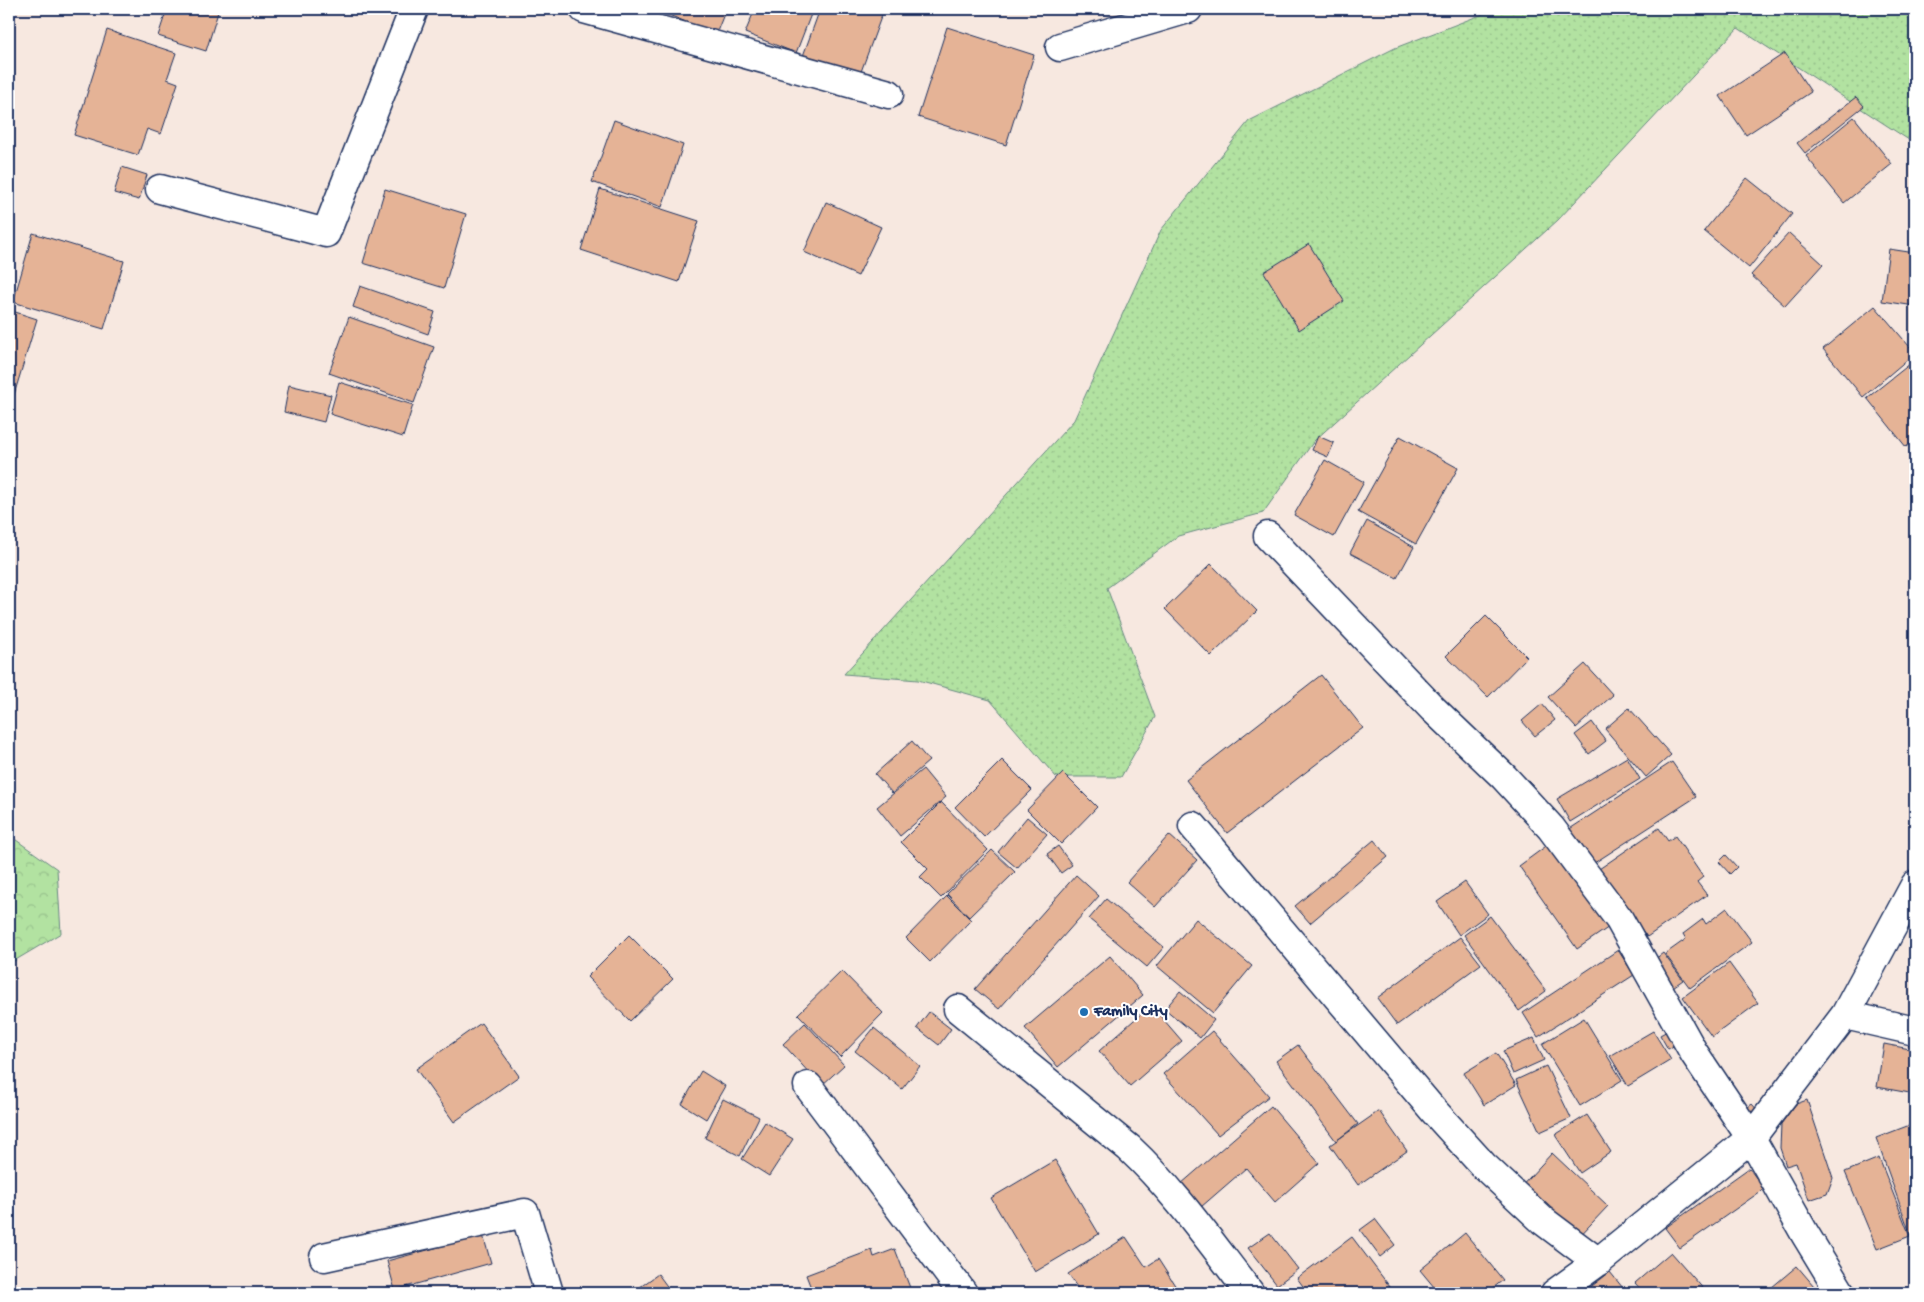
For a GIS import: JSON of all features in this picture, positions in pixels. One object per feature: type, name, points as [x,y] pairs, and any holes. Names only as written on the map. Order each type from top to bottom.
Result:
[{"type":"street","points":[[160,189],[326,233],[414,9]]},
{"type":"street","points":[[584,9],[889,94]]},
{"type":"street","points":[[1060,47],[1188,9]]},
{"type":"street","points":[[1268,536],[1433,709],[1504,777],[1552,828],[1619,919],[1694,1053],[1751,1138],[1805,1234],[1841,1293]]},
{"type":"street","points":[[1193,826],[1433,1110],[1483,1165],[1542,1220],[1598,1262]]},
{"type":"street","points":[[1555,1293],[1598,1262],[1751,1138],[1845,1015],[1915,885]]},
{"type":"street","points":[[958,1009],[1129,1148],[1152,1170],[1250,1293]]},
{"type":"street","points":[[1845,1015],[1915,1031]]},
{"type":"street","points":[[808,1086],[963,1293]]},
{"type":"street","points":[[324,1257],[525,1213],[549,1293]]},
{"type":"green space","points":[[1496,9],[1915,9],[1915,144],[1738,28],[1558,220],[1314,441],[1263,513],[1178,536],[1107,588],[1155,717],[1121,777],[1056,777],[990,700],[918,680],[844,674],[1074,420],[1161,230],[1249,121],[1395,48]]},
{"type":"green space","points":[[9,835],[57,869],[61,933],[9,964]]},
{"type":"building","points":[[167,9],[219,9],[206,51],[158,36]]},
{"type":"building","points":[[654,9],[726,9],[716,34]]},
{"type":"building","points":[[755,9],[813,9],[796,53],[745,33]]},
{"type":"building","points":[[820,9],[884,9],[855,88],[799,67]]},
{"type":"building","points":[[947,27],[1034,55],[1006,145],[918,117]]},
{"type":"building","points":[[107,30],[176,53],[167,79],[178,83],[161,134],[147,129],[138,155],[74,135]]},
{"type":"building","points":[[1785,53],[1811,92],[1746,135],[1720,96]]},
{"type":"building","points":[[1856,97],[1864,106],[1805,153],[1797,143]]},
{"type":"building","points":[[1854,117],[1892,164],[1844,203],[1806,156]]},
{"type":"building","points":[[614,120],[683,145],[662,207],[592,182]]},
{"type":"building","points":[[122,167],[147,175],[139,200],[114,193]]},
{"type":"building","points":[[1747,178],[1792,214],[1749,268],[1704,231]]},
{"type":"building","points":[[385,189],[466,214],[444,288],[363,263]]},
{"type":"building","points":[[600,189],[699,221],[679,282],[581,250]]},
{"type":"building","points":[[826,202],[881,227],[858,276],[804,252]]},
{"type":"building","points":[[33,233],[124,261],[104,329],[13,302]]},
{"type":"building","points":[[1789,233],[1823,264],[1785,306],[1751,275]]},
{"type":"building","points":[[1309,244],[1344,301],[1299,330],[1264,272]]},
{"type":"building","points":[[1889,249],[1915,253],[1915,306],[1882,301]]},
{"type":"building","points":[[360,286],[435,312],[428,334],[353,307]]},
{"type":"building","points":[[1875,306],[1915,353],[1863,397],[1823,349]]},
{"type":"building","points":[[9,310],[37,319],[13,398],[9,397]]},
{"type":"building","points":[[349,317],[434,347],[414,403],[329,373]]},
{"type":"building","points":[[1915,360],[1915,440],[1906,447],[1867,398]]},
{"type":"building","points":[[339,382],[413,405],[403,437],[330,414]]},
{"type":"building","points":[[289,385],[331,395],[324,422],[284,412]]},
{"type":"building","points":[[1318,436],[1334,443],[1328,457],[1312,450]]},
{"type":"building","points":[[1400,436],[1458,468],[1416,544],[1358,512]]},
{"type":"building","points":[[1325,460],[1364,482],[1334,537],[1294,515]]},
{"type":"building","points":[[1367,521],[1414,547],[1397,578],[1350,553]]},
{"type":"building","points":[[1211,564],[1257,611],[1211,656],[1165,609]]},
{"type":"building","points":[[1486,616],[1527,657],[1488,697],[1446,656]]},
{"type":"building","points":[[1585,664],[1613,695],[1576,728],[1548,697]]},
{"type":"building","points":[[1321,675],[1363,728],[1227,833],[1186,780]]},
{"type":"building","points":[[1542,704],[1555,720],[1535,736],[1522,721]]},
{"type":"building","points":[[1629,708],[1671,755],[1646,777],[1605,729]]},
{"type":"building","points":[[1592,722],[1606,741],[1589,754],[1575,735]]},
{"type":"building","points":[[912,741],[929,761],[892,793],[875,774]]},
{"type":"building","points":[[1627,757],[1640,779],[1570,822],[1557,799]]},
{"type":"building","points":[[1002,760],[1032,790],[984,837],[955,807]]},
{"type":"building","points":[[1672,762],[1696,797],[1588,867],[1565,832]]},
{"type":"building","points":[[923,769],[946,797],[900,836],[877,807]]},
{"type":"building","points":[[1063,773],[1097,807],[1061,844],[1027,810]]},
{"type":"building","points":[[941,802],[988,850],[941,898],[920,877],[928,869],[901,842]]},
{"type":"building","points":[[1027,817],[1047,834],[1017,868],[998,852]]},
{"type":"building","points":[[1659,828],[1668,841],[1675,836],[1703,877],[1697,882],[1707,895],[1647,937],[1599,869]]},
{"type":"building","points":[[1169,835],[1197,860],[1155,907],[1127,882]]},
{"type":"building","points":[[1374,840],[1388,857],[1310,923],[1295,906]]},
{"type":"building","points":[[1553,841],[1612,925],[1577,949],[1519,866]]},
{"type":"building","points":[[1058,846],[1072,865],[1061,873],[1047,854]]},
{"type":"building","points":[[992,850],[1015,872],[969,917],[947,894]]},
{"type":"building","points":[[1726,855],[1737,867],[1730,874],[1719,862]]},
{"type":"building","points":[[1076,875],[1099,896],[999,1009],[975,989]]},
{"type":"building","points":[[1465,882],[1488,914],[1459,935],[1437,902]]},
{"type":"building","points":[[947,896],[971,920],[930,962],[906,938]]},
{"type":"building","points":[[1106,899],[1164,947],[1147,967],[1089,919]]},
{"type":"building","points":[[1727,908],[1752,942],[1690,988],[1665,954],[1686,939],[1683,934],[1703,919],[1706,924]]},
{"type":"building","points":[[1490,916],[1546,991],[1519,1011],[1464,935]]},
{"type":"building","points":[[1196,919],[1252,966],[1213,1013],[1157,966]]},
{"type":"building","points":[[629,935],[673,979],[630,1021],[587,977]]},
{"type":"building","points":[[1460,937],[1481,964],[1397,1025],[1377,998]]},
{"type":"building","points":[[1618,950],[1634,975],[1538,1037],[1523,1013]]},
{"type":"building","points":[[1663,953],[1683,980],[1670,989],[1650,963]]},
{"type":"building","name":"Family City","points":[[1110,956],[1143,995],[1058,1067],[1025,1028]]},
{"type":"building","points":[[1729,963],[1758,1003],[1712,1037],[1683,997]]},
{"type":"building","points":[[842,971],[883,1013],[840,1057],[798,1014]]},
{"type":"building","points":[[1180,991],[1214,1020],[1200,1038],[1165,1009]]},
{"type":"building","points":[[1151,1005],[1182,1041],[1130,1086],[1099,1051]]},
{"type":"building","points":[[929,1012],[951,1029],[939,1045],[917,1028]]},
{"type":"building","points":[[1584,1018],[1622,1080],[1580,1106],[1542,1044]]},
{"type":"building","points":[[481,1023],[519,1076],[454,1122],[416,1069]]},
{"type":"building","points":[[805,1023],[844,1065],[821,1086],[783,1044]]},
{"type":"building","points":[[874,1028],[920,1066],[902,1089],[855,1051]]},
{"type":"building","points":[[1669,1030],[1677,1044],[1668,1049],[1660,1035]]},
{"type":"building","points":[[1212,1031],[1269,1096],[1218,1135],[1163,1074]]},
{"type":"building","points":[[1653,1031],[1671,1060],[1628,1086],[1610,1056]]},
{"type":"building","points":[[1534,1038],[1544,1060],[1513,1074],[1503,1051]]},
{"type":"building","points":[[1884,1044],[1915,1050],[1915,1094],[1877,1087]]},
{"type":"building","points":[[1298,1045],[1358,1124],[1336,1141],[1276,1061]]},
{"type":"building","points":[[1496,1053],[1516,1085],[1484,1105],[1464,1073]]},
{"type":"building","points":[[1546,1066],[1571,1118],[1540,1132],[1516,1080]]},
{"type":"building","points":[[701,1071],[725,1086],[706,1119],[682,1104]]},
{"type":"building","points":[[723,1099],[759,1117],[740,1156],[705,1138]]},
{"type":"building","points":[[1807,1100],[1833,1178],[1827,1194],[1809,1200],[1796,1163],[1786,1166],[1780,1148],[1781,1124],[1796,1104]]},
{"type":"building","points":[[1752,1104],[1760,1113],[1746,1123],[1739,1114]]},
{"type":"building","points":[[1271,1106],[1319,1163],[1275,1202],[1246,1168],[1201,1207],[1181,1184]]},
{"type":"building","points":[[1379,1111],[1407,1151],[1358,1185],[1330,1145]]},
{"type":"building","points":[[1587,1115],[1611,1152],[1580,1173],[1555,1135]]},
{"type":"building","points":[[765,1122],[793,1139],[769,1176],[742,1159]]},
{"type":"building","points":[[1915,1123],[1915,1231],[1910,1233],[1876,1138]]},
{"type":"building","points":[[1552,1153],[1608,1206],[1574,1242],[1518,1190]]},
{"type":"building","points":[[1879,1158],[1910,1236],[1877,1249],[1845,1172]]},
{"type":"building","points":[[1055,1160],[1099,1234],[1035,1272],[991,1198]]},
{"type":"building","points":[[1749,1168],[1764,1189],[1680,1248],[1665,1228]]},
{"type":"building","points":[[1375,1219],[1395,1245],[1380,1257],[1360,1230]]},
{"type":"building","points":[[1270,1233],[1298,1269],[1277,1285],[1248,1248]]},
{"type":"building","points":[[1465,1233],[1503,1280],[1487,1293],[1439,1293],[1420,1270]]},
{"type":"building","points":[[483,1235],[491,1263],[395,1290],[387,1261]]},
{"type":"building","points":[[1126,1237],[1146,1267],[1158,1259],[1176,1287],[1167,1293],[1081,1293],[1068,1274]]},
{"type":"building","points":[[1352,1237],[1390,1287],[1381,1293],[1308,1293],[1297,1278]]},
{"type":"building","points":[[895,1249],[912,1293],[813,1293],[806,1275],[872,1250],[874,1257]]},
{"type":"building","points":[[1671,1252],[1707,1293],[1644,1293],[1635,1283]]},
{"type":"building","points":[[1797,1266],[1814,1286],[1805,1293],[1765,1293]]},
{"type":"building","points":[[1610,1272],[1627,1293],[1583,1293]]},
{"type":"building","points":[[658,1274],[672,1293],[632,1293]]},
{"type":"building","points":[[1390,1287],[1395,1293],[1381,1293]]},
{"type":"place","name":"Family City","points":[[1084,1012]]}]
